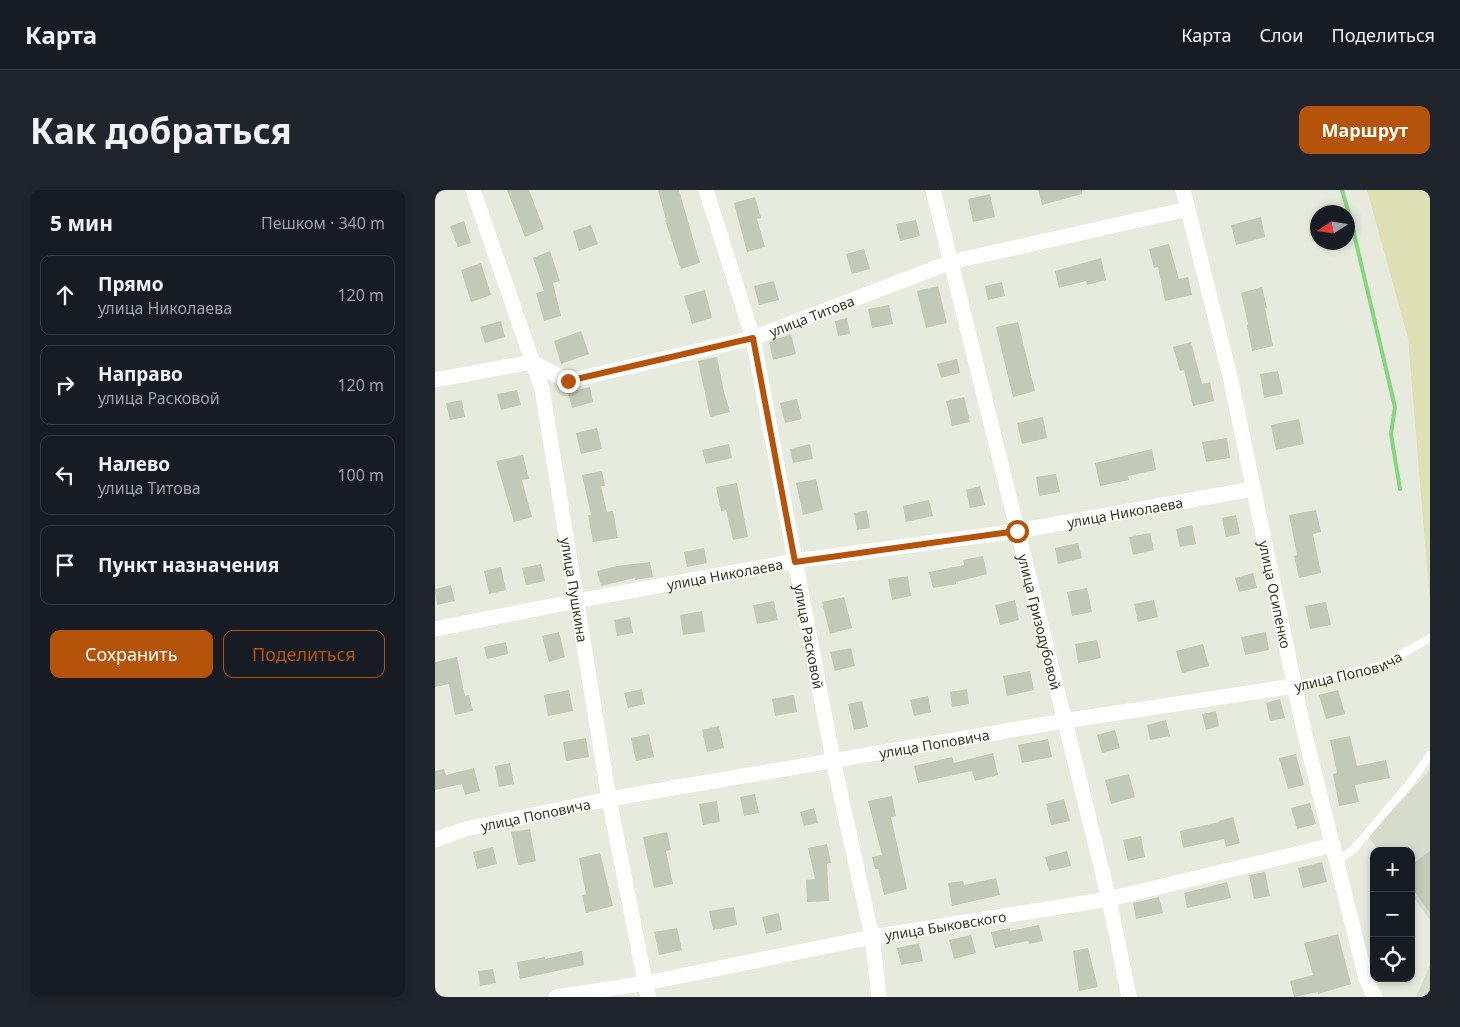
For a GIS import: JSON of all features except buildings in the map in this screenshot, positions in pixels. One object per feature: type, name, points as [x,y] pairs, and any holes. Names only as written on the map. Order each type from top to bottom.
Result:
[{"type":"street","name":"улица Пушкина","points":[[473,190],[542,389],[609,799],[647,990]]},
{"type":"street","name":"улица Расковой","points":[[705,190],[753,338],[833,760],[871,937],[879,997]]},
{"type":"street","name":"улица Гризодубовой","points":[[933,190],[1109,899],[1129,997]]},
{"type":"street","name":"улица Осипенко","points":[[1183,190],[1230,376],[1304,731],[1367,979],[1375,997]]},
{"type":"street","name":"улица Титова","points":[[533,362],[568,381],[753,338],[951,262],[1188,209]]},
{"type":"street","points":[[435,380],[533,362]]},
{"type":"street","name":"улица Николаева","points":[[435,629],[576,601],[795,562],[1017,531],[1253,489]]},
{"type":"street","name":"улица Поповича","points":[[435,840],[465,829],[609,799],[1064,721],[1295,686]]},
{"type":"street","name":"улица Быковского","points":[[556,997],[647,990],[871,937],[1109,899],[1333,845]]},
{"type":"lane","name":"улица Поповича","points":[[1295,686],[1380,666],[1430,638]]},
{"type":"lane","points":[[1337,861],[1354,849],[1430,755]]},
{"type":"shaded area","points":[[1430,770],[1430,920],[1415,899],[1415,847],[1376,847],[1368,836]]},
{"type":"shaded area","points":[[1430,965],[1430,997],[1416,997]]},
{"type":"green space","points":[[1367,190],[1430,190],[1430,603],[1408,338]]},
{"type":"waterway","points":[[1342,190],[1395,407],[1391,434],[1400,489]]},
{"type":"route","points":[[568,381],[753,338],[795,562],[1017,531]]}]
